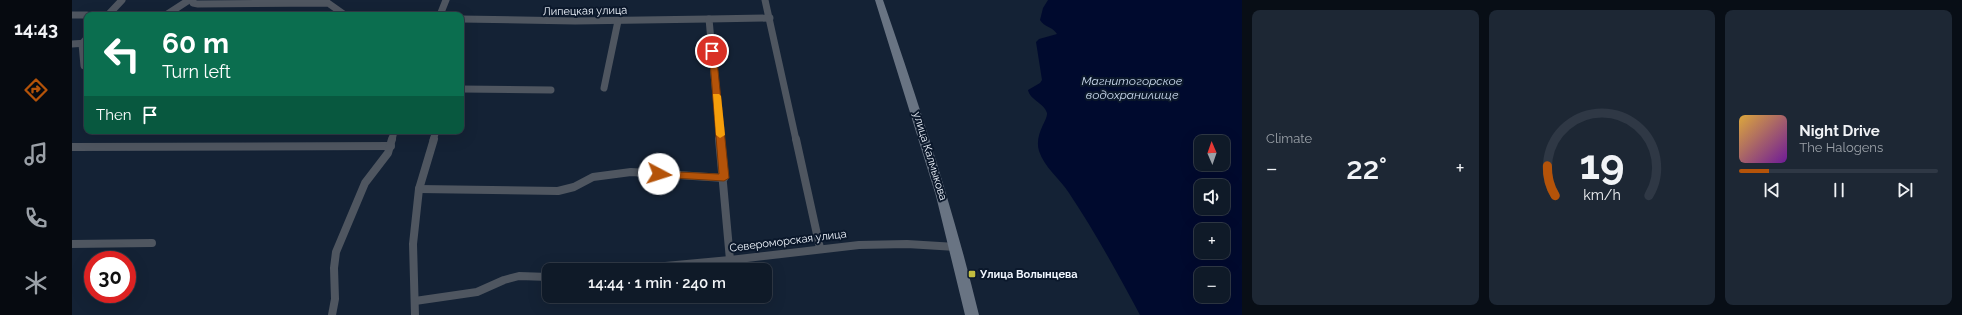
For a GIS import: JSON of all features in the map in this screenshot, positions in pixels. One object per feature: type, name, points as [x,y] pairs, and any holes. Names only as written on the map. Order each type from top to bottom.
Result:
[{"type":"main road","name":"улица Калмыкова","points":[[879,0],[923,132],[956,247],[971,315]]},
{"type":"street","points":[[111,12],[122,0]]},
{"type":"street","points":[[171,12],[189,0]]},
{"type":"street","points":[[193,0],[193,3],[198,4],[328,3],[341,12]]},
{"type":"street","points":[[441,12],[446,0]]},
{"type":"street","points":[[765,0],[820,248]]},
{"type":"street","points":[[72,16],[84,15]]},
{"type":"street","name":"Липецкая улица","points":[[464,19],[503,21],[618,21],[770,18]]},
{"type":"street","points":[[709,19],[730,260]]},
{"type":"street","points":[[604,88],[618,21]]},
{"type":"street","points":[[72,44],[84,42]]},
{"type":"street","points":[[464,89],[551,90]]},
{"type":"street","points":[[332,315],[336,294],[333,264],[336,252],[360,193],[365,183],[382,162],[391,146],[393,134]]},
{"type":"street","points":[[415,315],[413,244],[419,189],[435,134]]},
{"type":"street","points":[[72,147],[391,146]]},
{"type":"street","points":[[419,189],[558,191],[574,187],[592,177],[631,172],[724,178]]},
{"type":"street","points":[[72,244],[152,243]]},
{"type":"street","name":"Североморская улица","points":[[698,263],[820,248],[880,244],[956,247]]},
{"type":"street","points":[[415,301],[477,292],[504,280],[519,276],[542,277]]},
{"type":"water","name":"Магнитогорское водохранилище","points":[[1048,0],[1242,0],[1242,315],[1140,315],[1079,208],[1041,157],[1038,139],[1047,113],[1031,96],[1028,90],[1040,83],[1042,80],[1036,42],[1039,39],[1057,34],[1040,20],[1043,8]]},
{"type":"slow traffic","points":[[716,96],[720,135]]},
{"type":"place","name":"Улица Волынцева","points":[[972,274]]},
{"type":"route","points":[[659,174],[670,176],[724,178],[712,51]]}]
